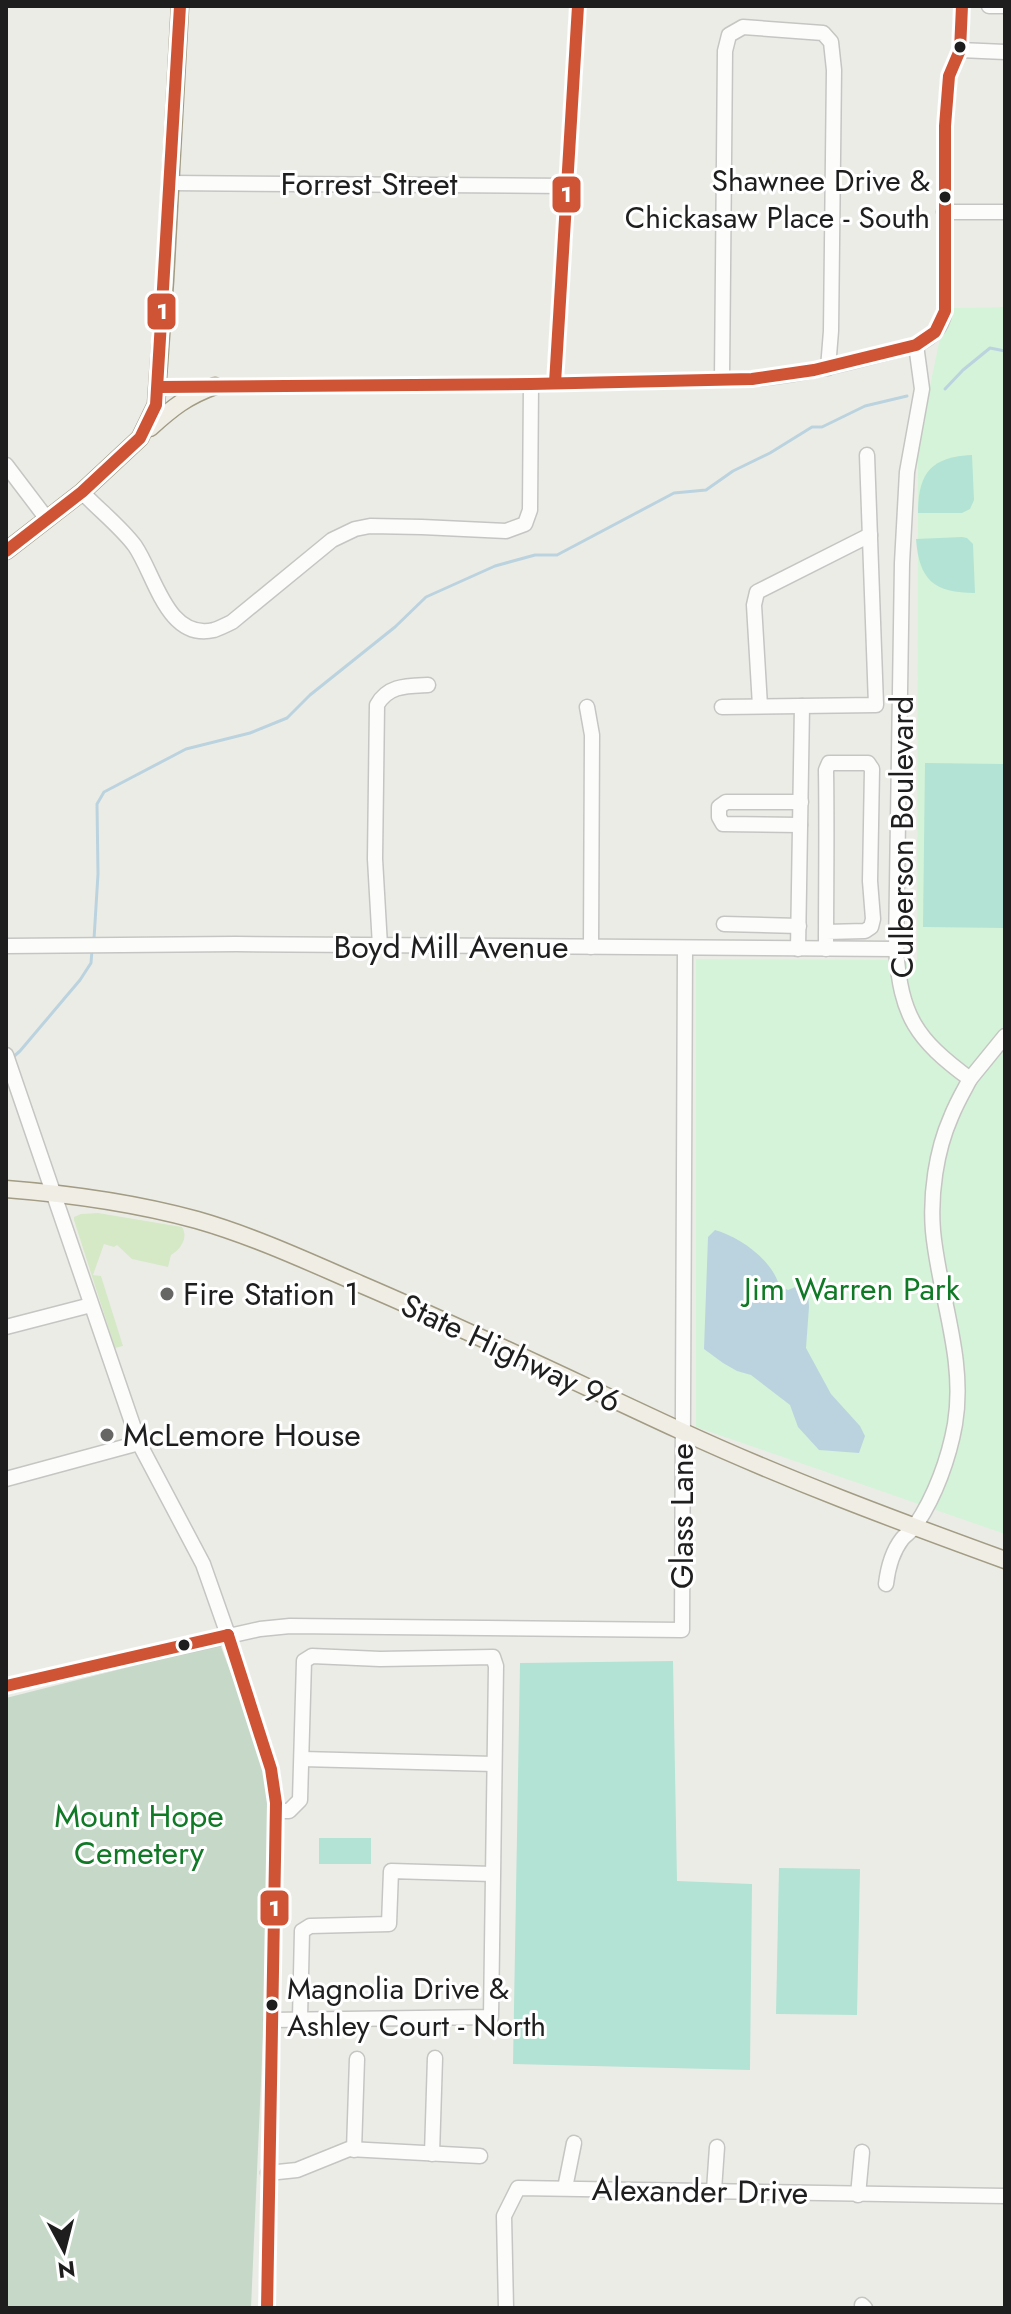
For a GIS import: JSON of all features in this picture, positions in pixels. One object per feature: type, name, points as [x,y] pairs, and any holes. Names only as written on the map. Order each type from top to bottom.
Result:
[{"type":"main road","points":[[140,438],[152,416],[159,387],[180,6]]},
{"type":"main road","points":[[6,551],[82,492],[173,407],[193,394],[215,386]]},
{"type":"main road","name":"State Highway 96","points":[[6,1189],[157,1210],[199,1221],[290,1254],[446,1321],[682,1432],[787,1477],[1005,1560]]},
{"type":"street","points":[[555,383],[578,6]]},
{"type":"street","points":[[159,387],[531,384],[781,377],[828,368],[927,340],[938,331],[945,311],[945,126],[949,76],[960,50],[962,6]]},
{"type":"street","points":[[989,6],[1005,6]]},
{"type":"street","points":[[722,379],[725,51],[729,35],[743,27],[823,33],[831,42],[834,70],[828,368]]},
{"type":"street","points":[[960,50],[1005,52]]},
{"type":"street","name":"Forrest Street","points":[[171,183],[568,186]]},
{"type":"street","points":[[944,212],[1005,212]]},
{"type":"street","name":"Culberson Boulevard","points":[[916,345],[922,389],[907,472],[902,563],[896,949],[902,995],[911,1018],[924,1040],[939,1056],[970,1079]]},
{"type":"street","points":[[82,492],[134,546],[169,610],[180,623],[198,630],[214,630],[232,622],[332,540],[355,529],[370,526],[506,531],[525,524],[530,510],[531,384]]},
{"type":"street","points":[[722,707],[876,705],[867,455]]},
{"type":"street","points":[[6,465],[47,519]]},
{"type":"street","points":[[760,706],[754,605],[757,592],[870,535]]},
{"type":"street","points":[[380,946],[375,859],[377,705],[387,691],[397,687],[428,685]]},
{"type":"street","points":[[798,949],[802,706]]},
{"type":"street","points":[[587,707],[592,735],[591,947]]},
{"type":"street","points":[[826,932],[865,931],[871,927],[873,919],[870,881],[872,769],[868,763],[829,763],[826,770],[826,932],[826,949]]},
{"type":"street","points":[[800,825],[723,824],[719,807],[726,802],[801,802]]},
{"type":"street","points":[[724,924],[799,926]]},
{"type":"street","name":"Boyd Mill Avenue","points":[[6,946],[896,949]]},
{"type":"street","name":"Glass Lane","points":[[228,1635],[290,1626],[682,1630],[685,948]]},
{"type":"street","points":[[886,1584],[895,1549],[915,1527],[937,1485],[950,1447],[958,1407],[953,1341],[933,1231],[932,1204],[938,1159],[950,1119],[970,1079],[1005,1036]]},
{"type":"street","points":[[6,1055],[139,1443],[203,1564],[271,1769],[276,1811],[267,2308]]},
{"type":"street","points":[[6,1327],[91,1305]]},
{"type":"street","points":[[6,1479],[139,1443]]},
{"type":"street","points":[[6,1686],[228,1635]]},
{"type":"street","points":[[271,2020],[491,2017],[496,1666],[493,1657],[380,1659],[312,1656],[304,1661],[300,1800],[289,1811],[276,1811]]},
{"type":"street","points":[[302,1759],[494,1764]]},
{"type":"street","points":[[300,2018],[302,1931],[310,1926],[389,1924],[391,1871],[492,1874]]},
{"type":"street","points":[[432,2154],[435,2058]]},
{"type":"street","points":[[354,2150],[357,2059]]},
{"type":"street","points":[[565,2188],[574,2143]]},
{"type":"street","points":[[714,2190],[717,2147]]},
{"type":"street","points":[[268,2173],[297,2170],[349,2149],[480,2156]]},
{"type":"street","points":[[858,2195],[862,2152]]},
{"type":"street","name":"Alexander Drive","points":[[506,2308],[504,2216],[518,2188],[1005,2196]]},
{"type":"green space","name":"Jim Warren Park","points":[[1005,307],[1005,1534],[696,1427],[696,959],[917,960],[918,445],[946,308]]},
{"type":"green space","points":[[972,455],[974,500],[970,509],[962,513],[918,513],[921,487],[930,470],[946,459]]},
{"type":"green space","points":[[962,537],[973,544],[975,593],[939,587],[925,574],[918,553],[916,539]]},
{"type":"green space","points":[[925,763],[1005,764],[1005,928],[923,927]]},
{"type":"green space","points":[[98,1213],[182,1227],[184,1231],[184,1239],[171,1255],[168,1267],[132,1259],[117,1245],[104,1244],[93,1275],[101,1276],[123,1346],[115,1348],[74,1220],[81,1214]]},
{"type":"green space","name":"Mount Hope Cemetery","points":[[220,1644],[274,1788],[251,2308],[6,2308],[6,1698]]},
{"type":"green space","points":[[673,1661],[677,1881],[752,1884],[750,2070],[513,2064],[520,1663]]},
{"type":"green space","points":[[319,1838],[371,1838],[371,1864],[319,1864]]},
{"type":"green space","points":[[779,1868],[860,1869],[857,2015],[776,2014]]},
{"type":"water","points":[[715,1230],[735,1238],[754,1251],[770,1267],[779,1285],[788,1290],[800,1285],[808,1291],[806,1348],[831,1394],[860,1426],[865,1436],[859,1453],[819,1450],[798,1427],[790,1405],[751,1375],[737,1371],[704,1349],[708,1237]]},
{"type":"waterway","points":[[945,389],[990,348],[1005,351]]},
{"type":"waterway","points":[[94,939],[98,874],[97,804],[104,792],[186,749],[250,733],[287,718],[426,597],[495,566],[535,555],[557,555],[674,493],[706,490],[733,471],[812,427],[822,427],[865,406],[907,396]]},
{"type":"waterway","points":[[12,1058],[80,980],[91,963],[92,950]]},
{"type":"transit line","name":"1","points":[[6,551],[82,492],[140,438],[156,405],[180,6]]},
{"type":"transit line","name":"1","points":[[555,383],[578,6]]},
{"type":"transit line","name":"1","points":[[159,387],[752,379],[814,370],[916,345],[935,332],[945,311],[945,126],[949,76],[960,50],[962,6]]},
{"type":"transit line","name":"1","points":[[228,1635],[271,1769],[276,1803],[267,2308]]},
{"type":"transit line","name":"1","points":[[6,1686],[228,1635]]},
{"type":"place","name":"Shawnee Drive & Chickasaw Place - South","points":[[945,197]]},
{"type":"place","name":"Fire Station 1","points":[[167,1294]]},
{"type":"place","name":"McLemore House","points":[[107,1435]]},
{"type":"place","name":"Magnolia Drive & Ashley Court - North","points":[[272,2005]]}]
